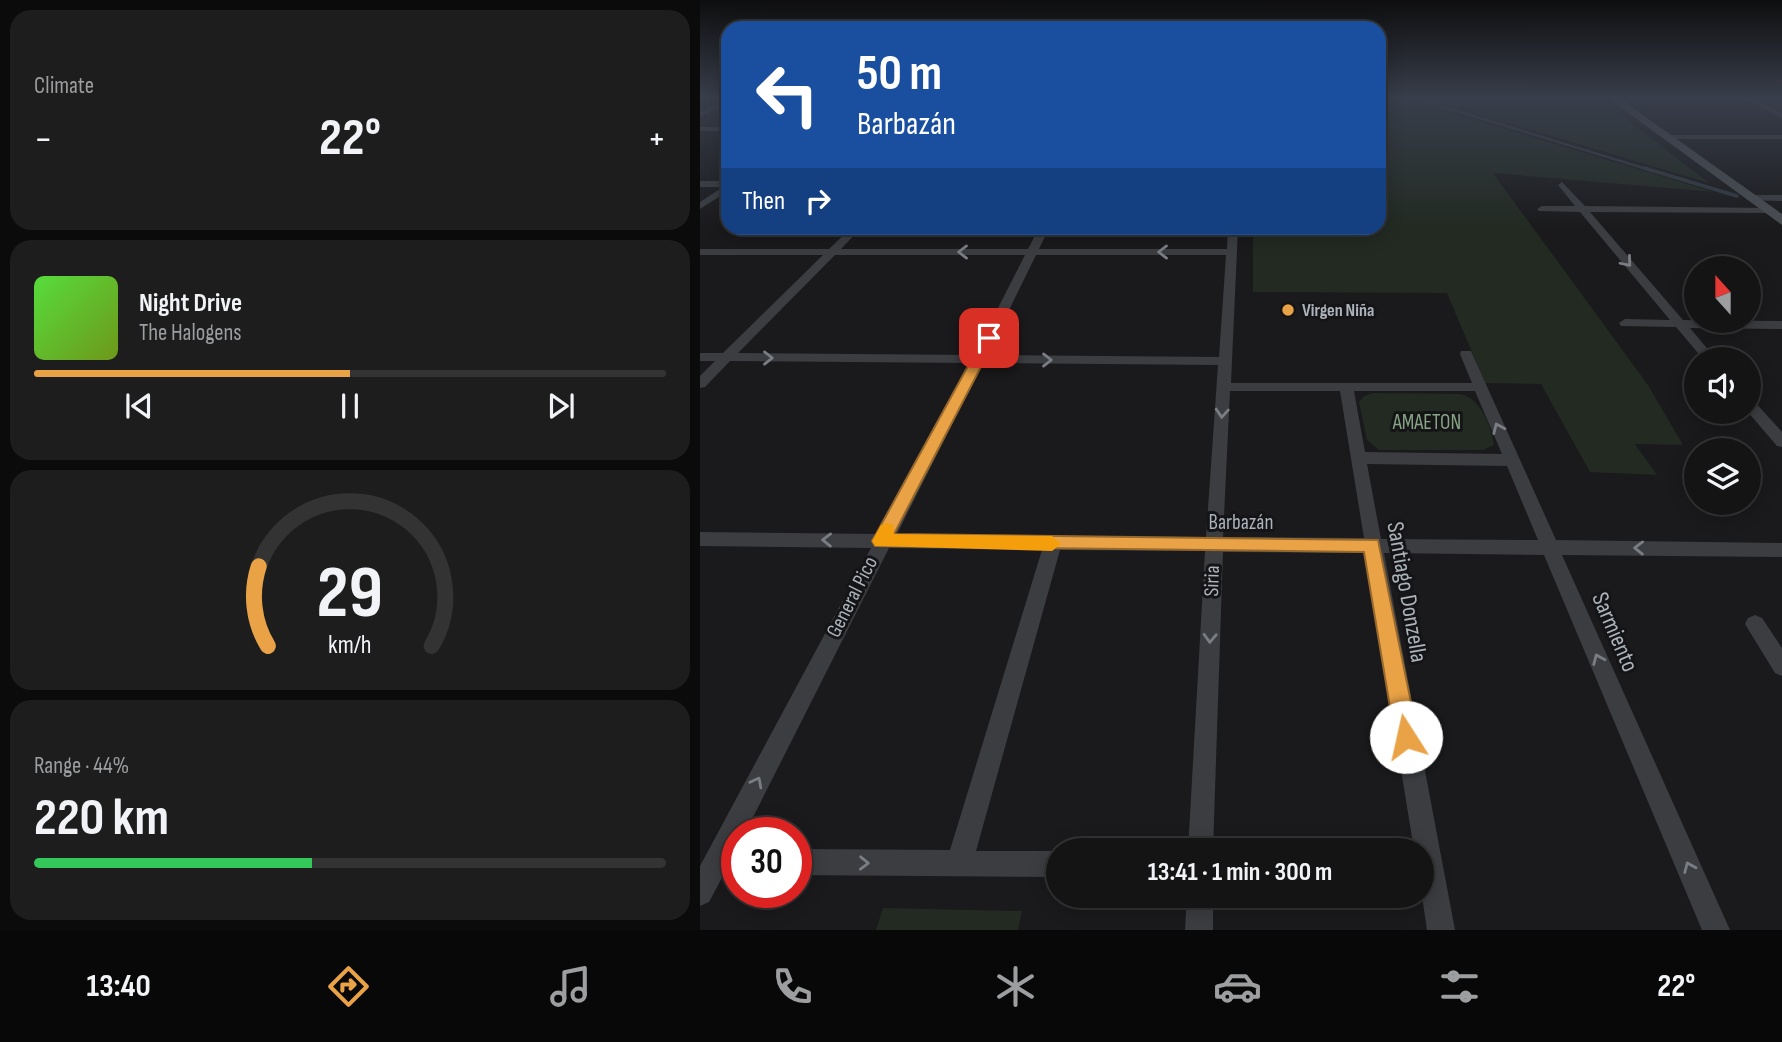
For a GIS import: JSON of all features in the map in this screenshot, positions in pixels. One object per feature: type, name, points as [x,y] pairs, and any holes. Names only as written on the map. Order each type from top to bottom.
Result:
[{"type":"street","points":[[1674,141],[1782,220]]},
{"type":"street","points":[[700,184],[721,186]]},
{"type":"street","points":[[1562,186],[1699,347]]},
{"type":"street","points":[[700,206],[721,191]]},
{"type":"street","points":[[1751,198],[1782,198]]},
{"type":"street","points":[[1542,209],[1768,210]]},
{"type":"street","points":[[700,384],[849,235]]},
{"type":"street","name":"General Pico","points":[[747,817],[881,541],[979,359],[1040,235]]},
{"type":"street","name":"Siria","points":[[1201,838],[1213,545],[1232,235]]},
{"type":"street","points":[[700,252],[1231,252]]},
{"type":"street","points":[[1625,323],[1782,325]]},
{"type":"street","name":"Sarmiento","points":[[1466,354],[1716,930]]},
{"type":"street","points":[[700,357],[1225,362]]},
{"type":"street","points":[[1224,387],[1480,387]]},
{"type":"street","name":"Santiago Donzella","points":[[1346,387],[1441,930]]},
{"type":"street","points":[[1761,418],[1782,442]]},
{"type":"street","points":[[1357,458],[1512,460]]},
{"type":"street","name":"Barbazán","points":[[700,538],[1782,550]]},
{"type":"street","points":[[958,863],[1053,544]]},
{"type":"street","points":[[1755,624],[1782,666]]},
{"type":"street","points":[[812,862],[1046,864]]},
{"type":"street","name":"General Pico","points":[[701,888],[721,866]]},
{"type":"street","points":[[1199,930],[1200,908]]},
{"type":"green space","points":[[1386,141],[1546,141],[1714,192],[1493,173],[1648,385],[1683,445],[1635,444],[1657,475],[1590,472],[1541,384],[1485,383],[1447,293],[1253,292],[1253,235],[1386,235]]},
{"type":"green space","points":[[1570,141],[1655,141],[1709,183]]},
{"type":"green space","name":"AMAETON","points":[[1373,393],[1460,394],[1467,397],[1483,414],[1494,445],[1483,450],[1379,450],[1367,440],[1359,402],[1364,396]]},
{"type":"green space","points":[[883,908],[1022,911],[1018,930],[876,930]]},
{"type":"waterway","points":[[1556,141],[1650,170]]},
{"type":"waterway","points":[[1644,168],[1737,196]]},
{"type":"slow traffic","points":[[887,530],[881,541],[1052,544]]},
{"type":"place","name":"Virgen Niña","points":[[1288,310]]},
{"type":"route","points":[[989,338],[881,541],[1372,545],[1406,737]]}]
